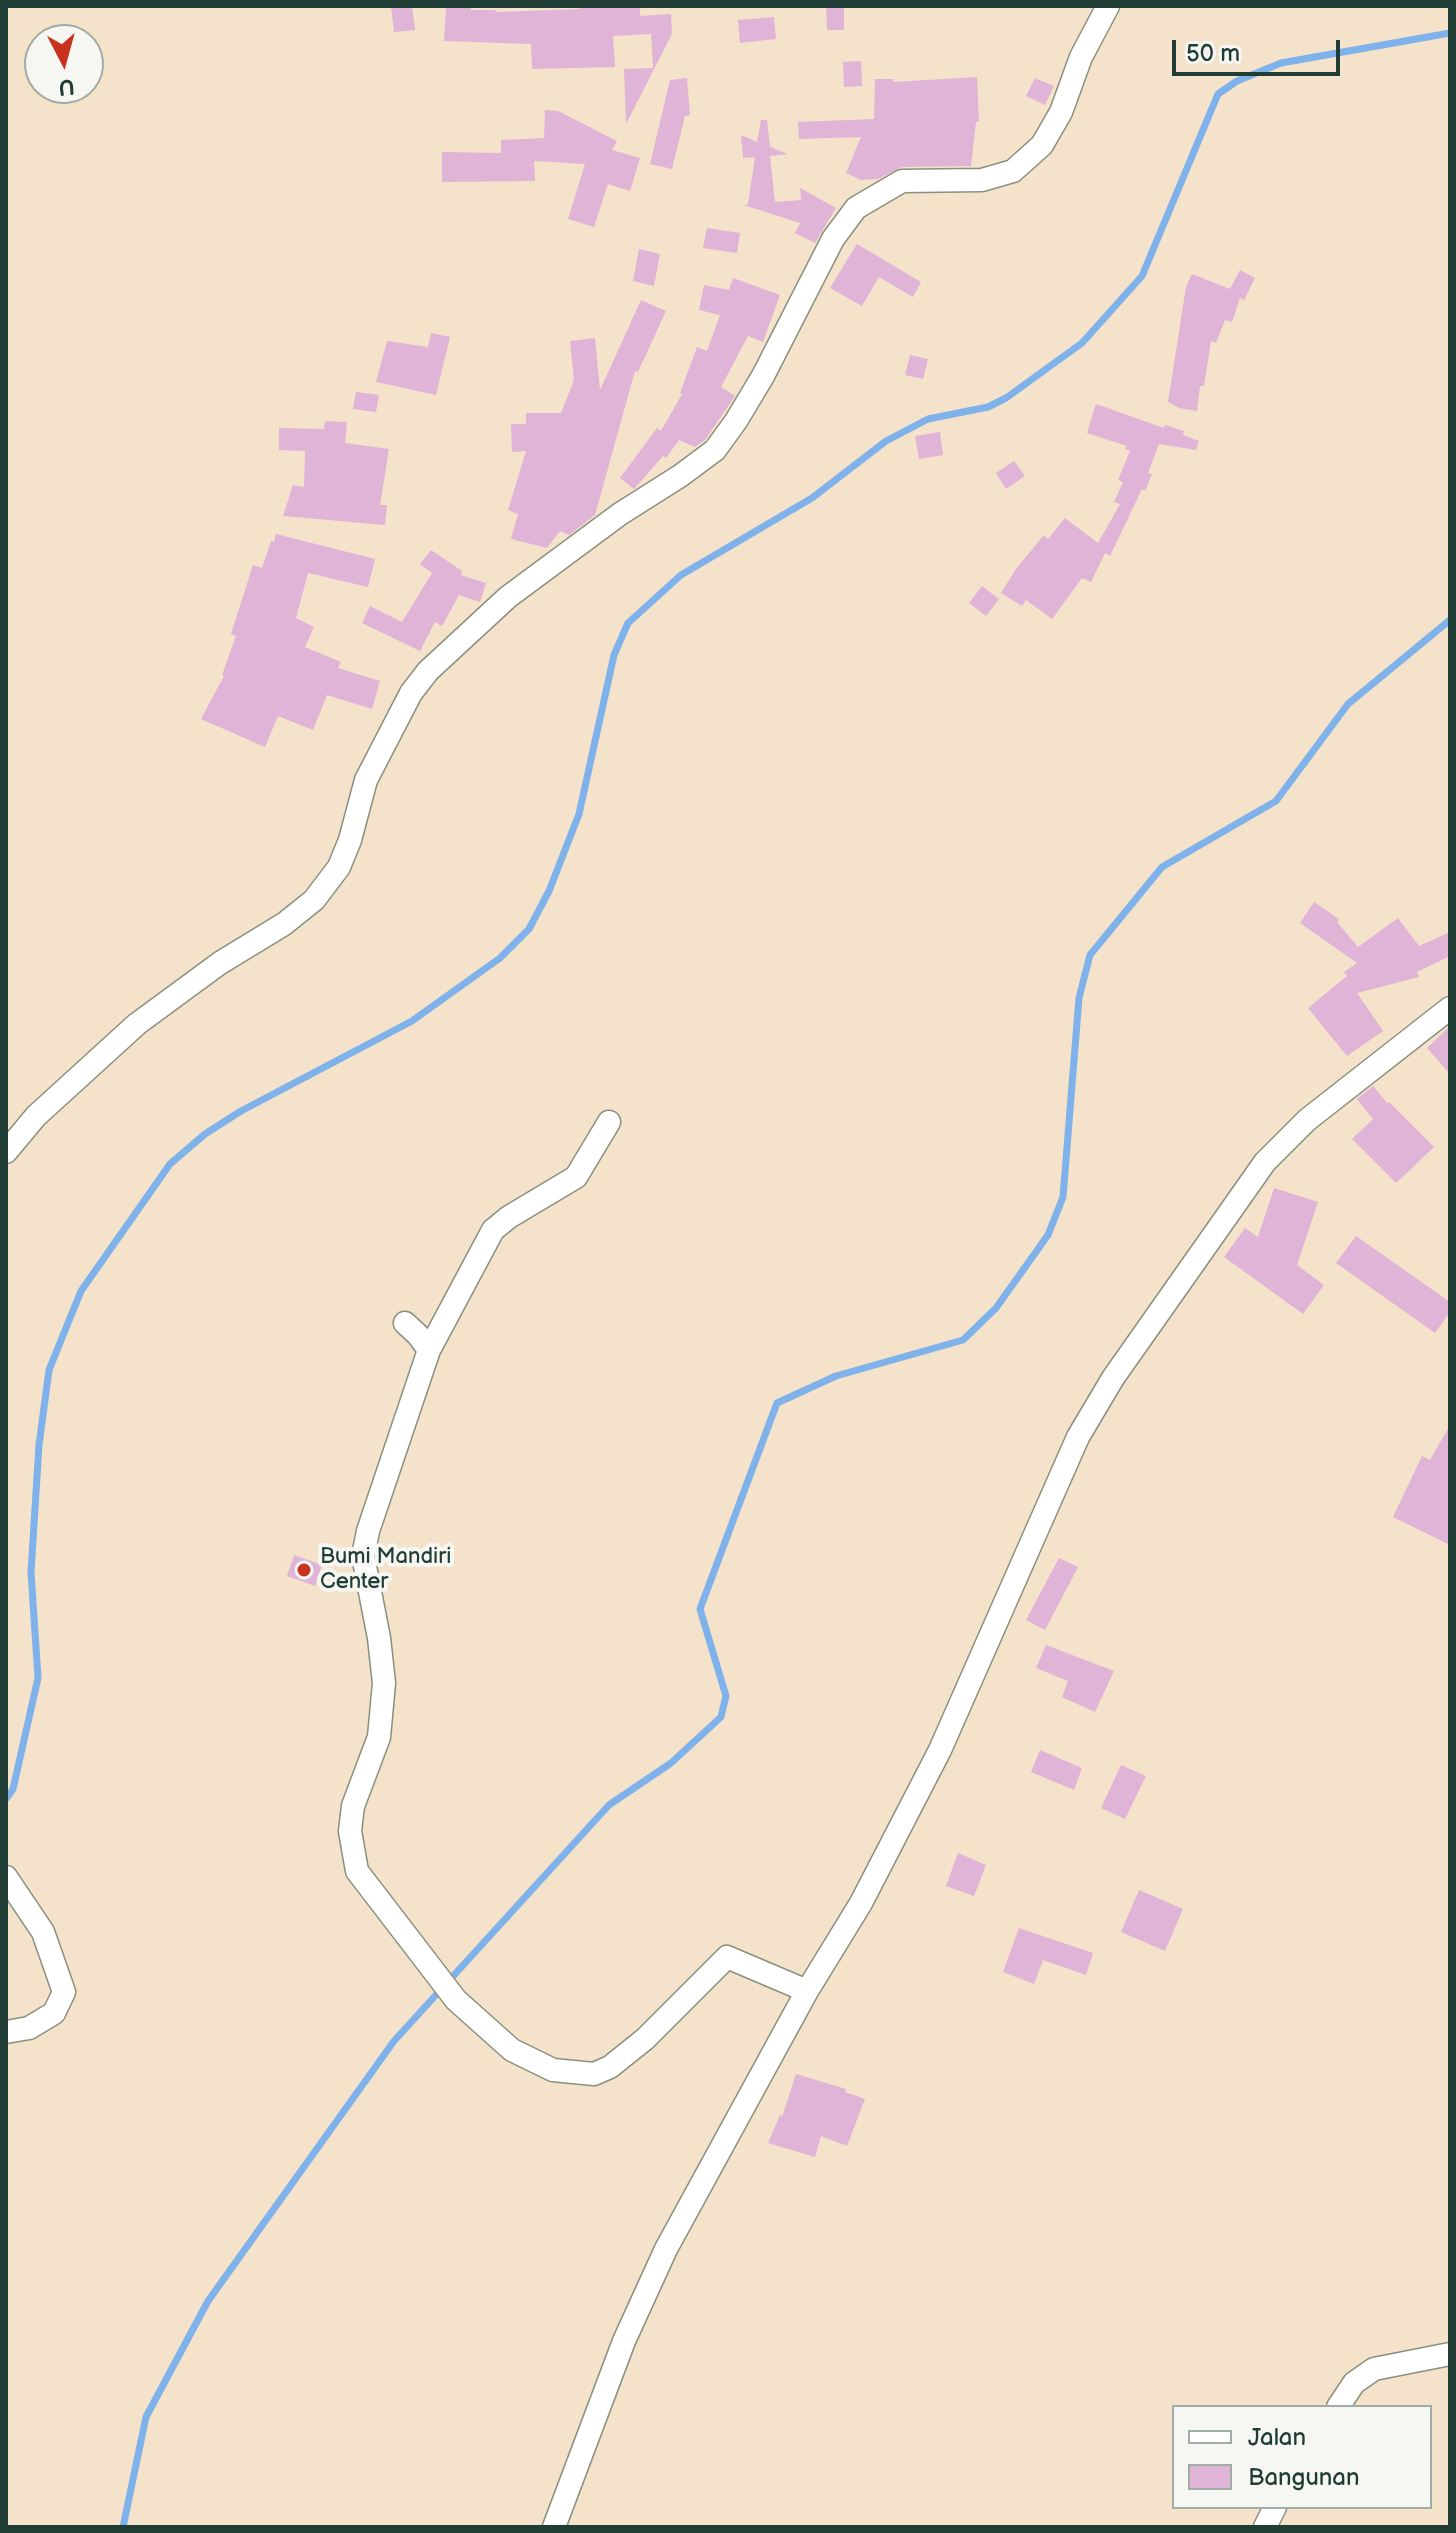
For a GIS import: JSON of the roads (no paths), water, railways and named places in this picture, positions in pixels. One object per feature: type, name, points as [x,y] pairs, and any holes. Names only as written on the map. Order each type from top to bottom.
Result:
[{"type":"street","points":[[6,1152],[36,1116],[137,1024],[220,963],[284,924],[314,900],[339,867],[350,840],[366,780],[411,693],[428,671],[508,597],[620,514],[715,450],[763,376],[833,239],[856,208],[902,181],[982,180],[1013,171],[1042,145],[1061,112],[1081,57],[1108,6]]},
{"type":"street","points":[[554,2527],[619,2355],[666,2249],[807,1991],[861,1903],[940,1750],[1078,1437],[1113,1378],[1274,1152],[1307,1120],[1450,1008]]},
{"type":"street","points":[[609,1122],[576,1177],[493,1230],[429,1350],[368,1531],[363,1556],[379,1638],[384,1683],[379,1737],[353,1806],[351,1846],[357,1871],[456,2000],[512,2050],[553,2070],[594,2074],[610,2067],[645,2039],[727,1957],[807,1991]]},
{"type":"street","points":[[405,1323],[429,1350]]},
{"type":"street","points":[[6,1877],[43,1932],[64,1992],[54,2013],[29,2028],[6,2032]]},
{"type":"street","points":[[1339,2405],[1354,2383],[1374,2369],[1450,2354]]},
{"type":"street","points":[[1265,2527],[1274,2509]]},
{"type":"waterway","points":[[6,1799],[13,1789],[38,1678],[31,1572],[39,1445],[49,1370],[81,1291],[170,1164],[205,1134],[241,1111],[412,1021],[500,958],[529,929],[549,891],[579,814],[614,655],[628,623],[681,575],[812,498],[886,441],[928,419],[988,407],[1006,398],[1082,343],[1142,276],[1218,94],[1237,81],[1281,63],[1450,33]]},
{"type":"waterway","points":[[123,2527],[146,2417],[208,2301],[394,2041],[609,1805],[671,1763],[721,1717],[726,1696],[700,1609],[777,1403],[836,1376],[963,1340],[996,1308],[1048,1235],[1063,1197],[1079,998],[1090,955],[1162,867],[1276,801],[1348,704],[1450,620]]},
{"type":"place","name":"Bumi Mandiri Center","points":[[304,1570]]}]
